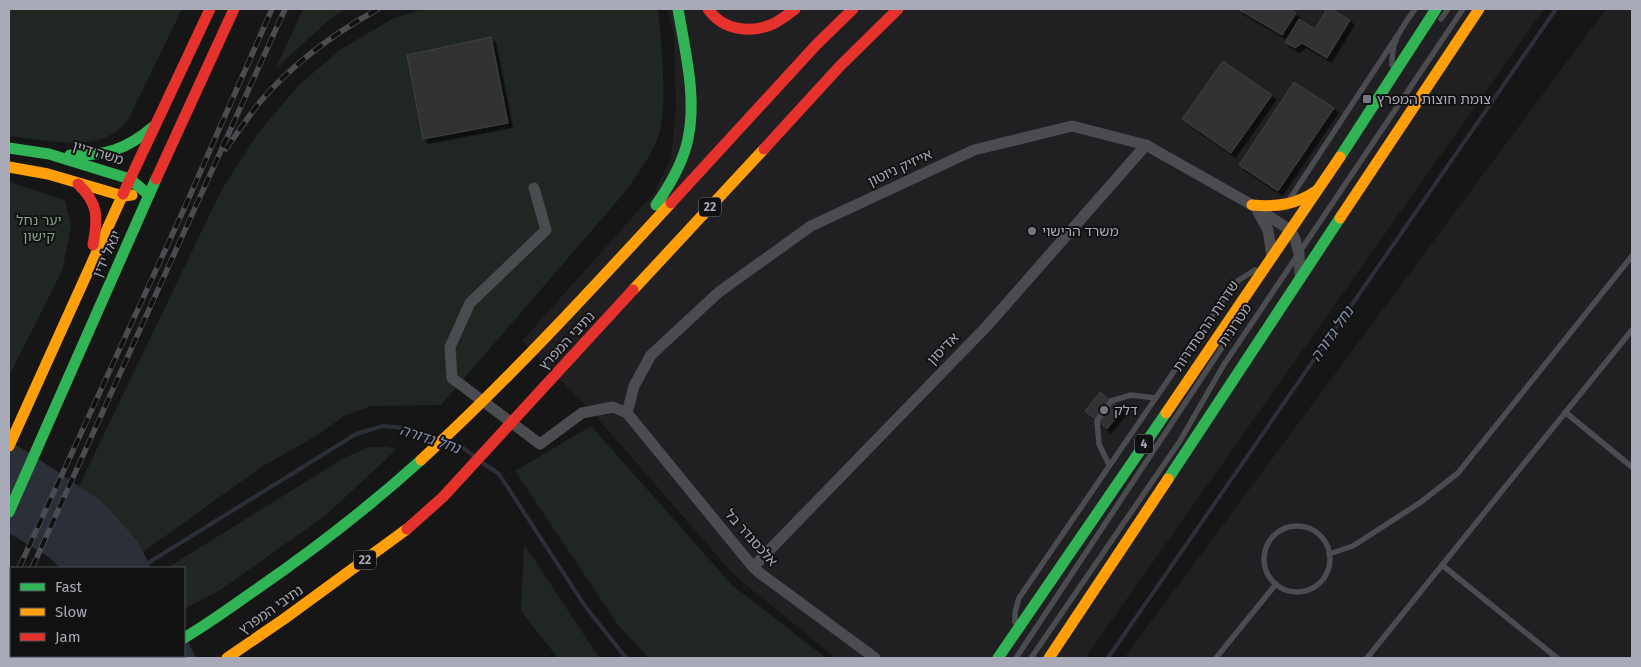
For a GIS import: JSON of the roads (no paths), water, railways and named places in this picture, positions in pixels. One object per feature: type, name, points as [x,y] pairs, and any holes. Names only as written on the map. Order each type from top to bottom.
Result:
[{"type":"main road","name":"יגאל ידין","points":[[9,446],[130,178],[210,9]]},
{"type":"main road","name":"יגאל ידין","points":[[9,512],[149,195],[234,9]]},
{"type":"main road","points":[[562,321],[653,210],[670,185],[682,158],[688,138],[690,114],[688,65],[678,9]]},
{"type":"main road","points":[[708,9],[718,22],[735,29],[747,29],[773,24],[794,9]]},
{"type":"main road","name":"נתיבי המפרץ","points":[[185,637],[318,545],[368,506],[498,387],[562,321],[817,44],[853,9]]},
{"type":"main road","name":"נתיבי המפרץ","points":[[227,658],[401,534],[443,497],[840,66],[898,9]]},
{"type":"main road","name":"שדרות ההסתדרות","points":[[998,658],[1269,261],[1294,240],[1319,189],[1436,9]]},
{"type":"main road","points":[[1049,658],[1480,9]]},
{"type":"main road","points":[[48,154],[90,155],[118,151],[139,140],[158,122]]},
{"type":"main road","name":"משה דיין","points":[[9,148],[48,154],[130,178],[149,195]]},
{"type":"main road","points":[[9,167],[48,174],[123,196],[149,195]]},
{"type":"main road","points":[[77,182],[89,194],[96,209],[96,226],[88,270]]},
{"type":"main road","points":[[1252,205],[1287,205],[1300,201],[1319,189]]},
{"type":"street","name":"אייזיק ניוטון","points":[[627,413],[634,386],[651,355],[720,292],[811,226],[974,150],[1072,126],[1146,145],[1252,205],[1294,240]]},
{"type":"street","name":"אדיסון","points":[[753,567],[987,326],[1146,145]]},
{"type":"street","points":[[534,188],[546,230],[470,303],[450,347],[452,378],[540,444],[582,413],[613,407],[627,413]]},
{"type":"street","name":"אייזיק ניוטון","points":[[1252,205],[1265,222],[1270,236],[1269,261]]},
{"type":"street","points":[[1294,240],[1300,278]]},
{"type":"street","name":"אלכסנדר בל","points":[[627,413],[753,567],[765,578],[875,658]]},
{"type":"lane","points":[[1287,205],[1415,9]]},
{"type":"lane","points":[[1437,25],[1448,9]]},
{"type":"lane","name":"מטרונית","points":[[1031,658],[1180,441],[1294,240],[1463,9]]},
{"type":"lane","points":[[1392,76],[1392,50],[1397,36]]},
{"type":"lane","points":[[1329,554],[1353,546],[1421,502],[1458,473],[1632,256]]},
{"type":"lane","points":[[1016,632],[1015,612],[1019,598],[1109,465],[1231,288],[1245,276],[1269,261]]},
{"type":"lane","points":[[1367,658],[1632,330]]},
{"type":"lane","name":"מטרונית","points":[[1016,658],[1231,334]]},
{"type":"lane","points":[[1109,465],[1099,444],[1097,421],[1111,401],[1131,395],[1155,398]]},
{"type":"lane","points":[[1565,412],[1632,467]]},
{"type":"lane","points":[[1300,526],[1310,529],[1319,535],[1326,543],[1329,565],[1325,575],[1318,584],[1308,590],[1297,592],[1286,590],[1276,584],[1267,572],[1264,557],[1269,542],[1280,530],[1290,527],[1300,526]]},
{"type":"lane","points":[[1442,565],[1557,658]]},
{"type":"lane","points":[[1216,658],[1276,584]]},
{"type":"waterway","name":"נחל גדורה","points":[[1108,658],[1556,9]]},
{"type":"waterway","name":"נחל גדורה","points":[[142,567],[356,434],[383,426],[404,428],[435,439]]},
{"type":"waterway","name":"נחל גדורה","points":[[449,443],[463,448],[474,456]]},
{"type":"waterway","name":"נחל גדורה","points":[[483,463],[499,474],[585,606],[626,658]]},
{"type":"railway","points":[[19,567],[184,209],[272,9]]},
{"type":"railway","points":[[32,567],[285,9]]},
{"type":"railway","points":[[226,149],[260,102],[300,62],[346,28],[378,9]]},
{"type":"place","name":"צומת חוצות המפרץ","points":[[1367,99]]},
{"type":"place","name":"משרד הרישוי","points":[[1032,231]]},
{"type":"place","name":"דלק","points":[[1104,410]]},
{"type":"park label","name":"יער נחל קישון","points":[[39,228]]}]
